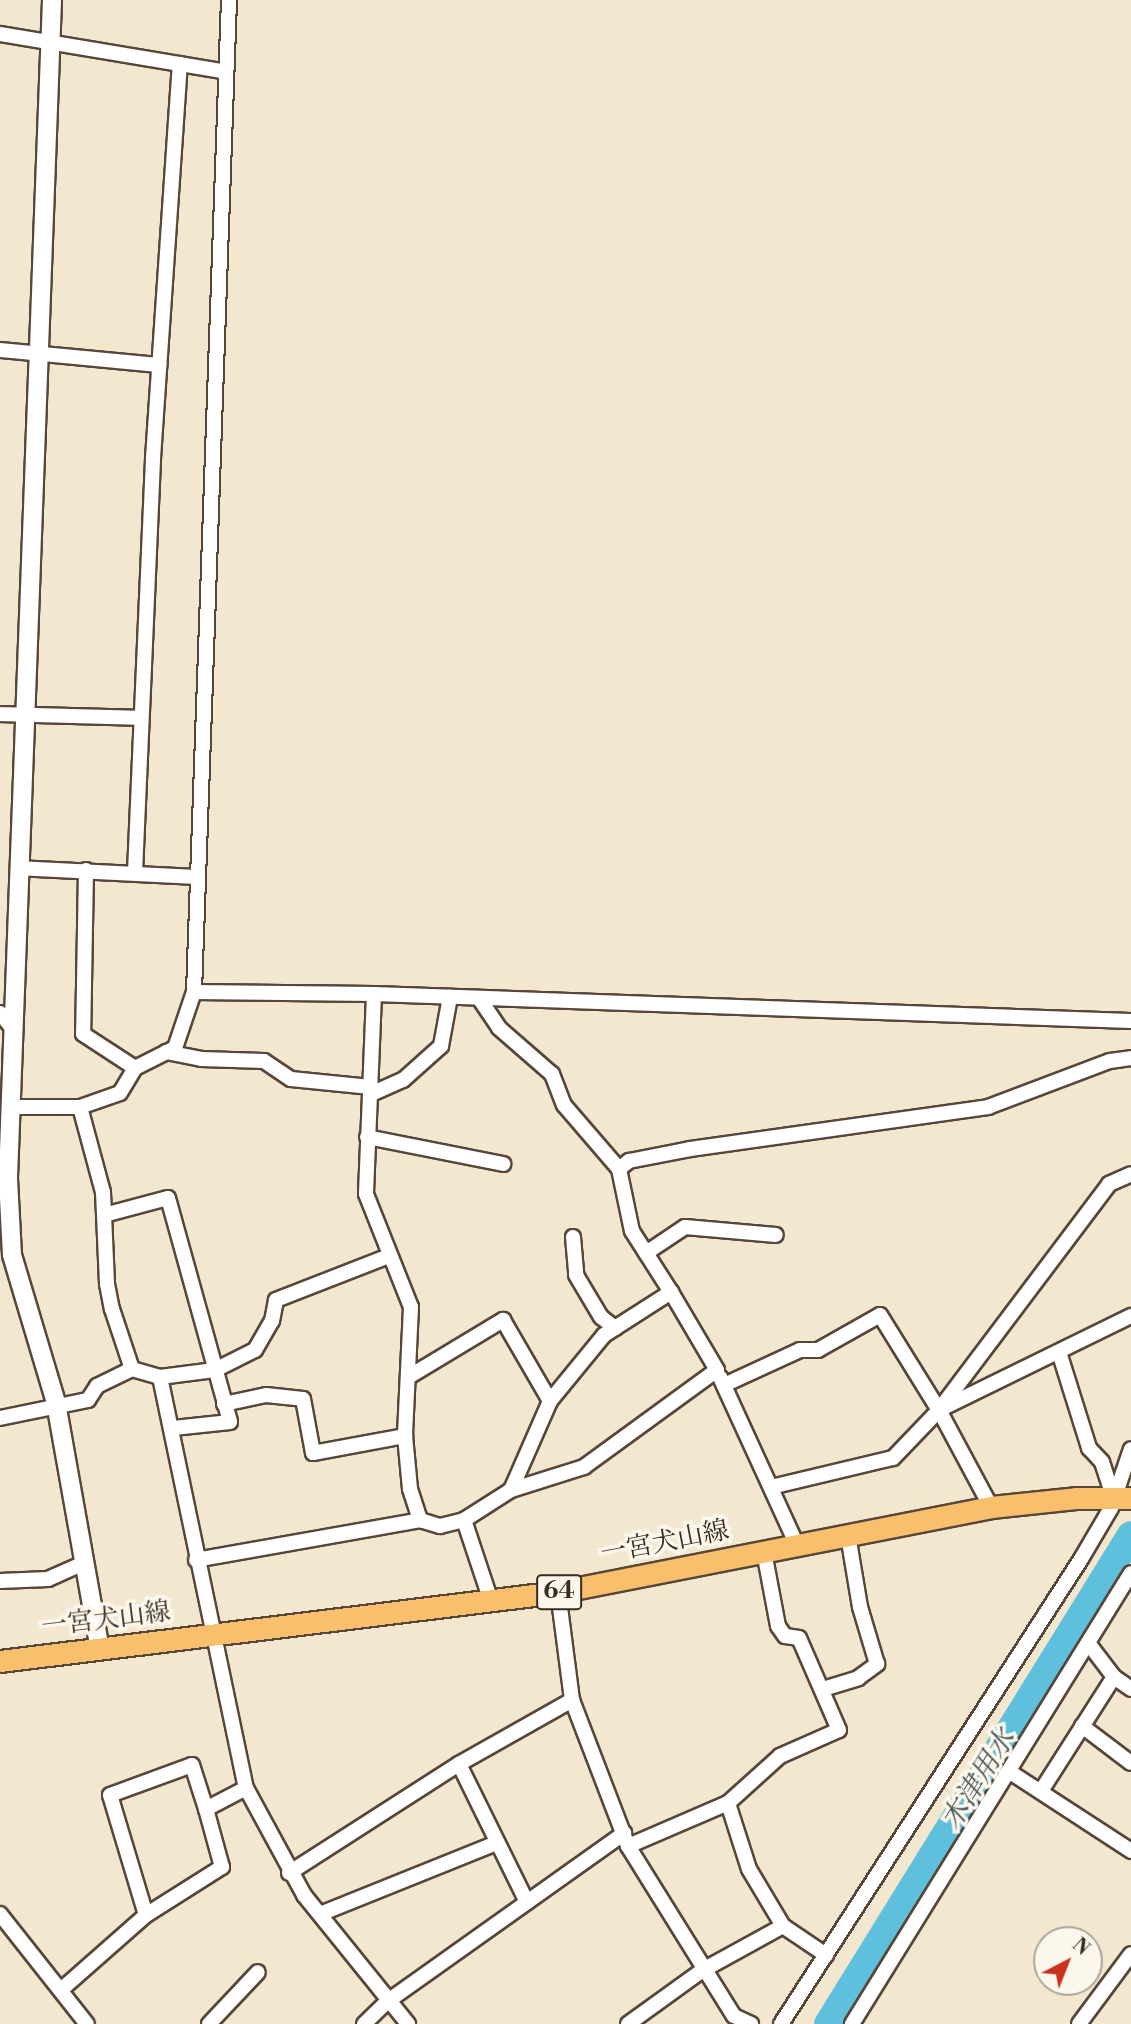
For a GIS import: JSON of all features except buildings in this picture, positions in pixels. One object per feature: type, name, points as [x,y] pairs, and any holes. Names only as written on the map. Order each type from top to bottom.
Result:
[{"type":"main road","name":"一宮犬山線","points":[[0,1661],[558,1592],[991,1507],[1122,1497]]},
{"type":"street","points":[[52,0],[48,43],[40,352],[12,1028],[12,1255],[56,1403],[100,1649]]},
{"type":"street","points":[[10,1107],[80,1107],[120,1093],[135,1068],[175,1048],[194,992],[195,877],[229,0]]},
{"type":"street","points":[[0,34],[226,72]]},
{"type":"street","points":[[135,872],[139,718],[159,365],[180,64]]},
{"type":"street","points":[[0,350],[159,365]]},
{"type":"street","points":[[0,714],[139,718]]},
{"type":"street","points":[[18,868],[195,877]]},
{"type":"street","points":[[86,870],[83,1034],[135,1068]]},
{"type":"street","points":[[194,992],[374,993],[1131,1021]]},
{"type":"street","points":[[374,993],[366,1194],[411,1307],[410,1376],[405,1436],[410,1489],[420,1520]]},
{"type":"street","points":[[166,1052],[264,1061],[291,1079],[371,1091],[403,1080],[441,1046],[450,996]]},
{"type":"street","points":[[479,998],[499,1028],[552,1074],[564,1105],[620,1169],[632,1231],[717,1370],[797,1545]]},
{"type":"street","points":[[0,1013],[12,1028]]},
{"type":"street","points":[[620,1169],[629,1161],[690,1149],[988,1107],[1110,1061],[1131,1058]]},
{"type":"street","points":[[80,1107],[103,1192],[107,1284],[132,1369]]},
{"type":"street","points":[[367,1137],[503,1164]]},
{"type":"street","points":[[771,1488],[893,1458],[939,1410],[1109,1184],[1131,1174]]},
{"type":"street","points":[[104,1215],[168,1198],[230,1422],[173,1429]]},
{"type":"street","points":[[646,1253],[685,1227],[776,1235]]},
{"type":"street","points":[[573,1237],[576,1275],[601,1317],[615,1328]]},
{"type":"street","points":[[0,1418],[56,1403],[88,1400],[97,1386],[132,1369],[160,1377],[215,1370],[255,1350],[272,1321],[276,1300],[389,1256]]},
{"type":"street","points":[[511,1490],[550,1401],[615,1328],[671,1292]]},
{"type":"street","points":[[724,1385],[800,1350],[818,1350],[880,1315],[939,1410],[991,1507]]},
{"type":"street","points":[[939,1410],[1131,1317]]},
{"type":"street","points":[[410,1376],[503,1320],[550,1401]]},
{"type":"street","points":[[1059,1352],[1089,1448],[1102,1462],[1122,1497]]},
{"type":"street","points":[[196,1560],[420,1520],[440,1527],[464,1520],[511,1490],[584,1466],[717,1370]]},
{"type":"street","points":[[160,1377],[173,1429],[196,1560],[246,1788],[289,1873],[408,2024]]},
{"type":"street","points":[[224,1404],[266,1395],[303,1399],[313,1453],[405,1436]]},
{"type":"street","points":[[1122,1497],[1131,1449]]},
{"type":"street","points":[[781,2024],[1131,1480]]},
{"type":"street","points":[[464,1520],[491,1601]]},
{"type":"street","points":[[823,1689],[858,1678],[877,1664],[860,1607],[848,1535]]},
{"type":"street","points":[[364,2024],[388,2001],[527,1902],[626,1840],[728,1803],[780,1756],[836,1733],[823,1689],[799,1638],[786,1636],[778,1626],[764,1552]]},
{"type":"street","points":[[0,1581],[48,1579],[84,1563]]},
{"type":"street","points":[[852,2024],[1131,1573]]},
{"type":"street","points":[[558,1592],[572,1700],[626,1840],[703,1970],[734,2016],[747,2024]]},
{"type":"street","points":[[1088,1643],[1114,1677],[1131,1689]]},
{"type":"street","points":[[1041,1791],[1114,1677]]},
{"type":"street","points":[[289,1873],[459,1764],[572,1700]]},
{"type":"street","points":[[1082,1726],[1131,1763]]},
{"type":"street","points":[[459,1764],[527,1902]]},
{"type":"street","points":[[61,1989],[146,1915],[222,1867],[192,1765],[110,1795],[146,1915]]},
{"type":"street","points":[[1010,1772],[1131,1851]]},
{"type":"street","points":[[206,1809],[246,1788]]},
{"type":"street","points":[[728,1803],[749,1869],[783,1926],[826,1955]]},
{"type":"street","points":[[320,1914],[497,1843]]},
{"type":"street","points":[[0,1914],[87,2024]]},
{"type":"street","points":[[628,2024],[703,1970],[783,1926]]},
{"type":"street","points":[[1079,2024],[1131,1954]]},
{"type":"street","points":[[209,2024],[258,1972]]},
{"type":"waterway","name":"木津用水","points":[[828,2024],[1131,1535]]}]
